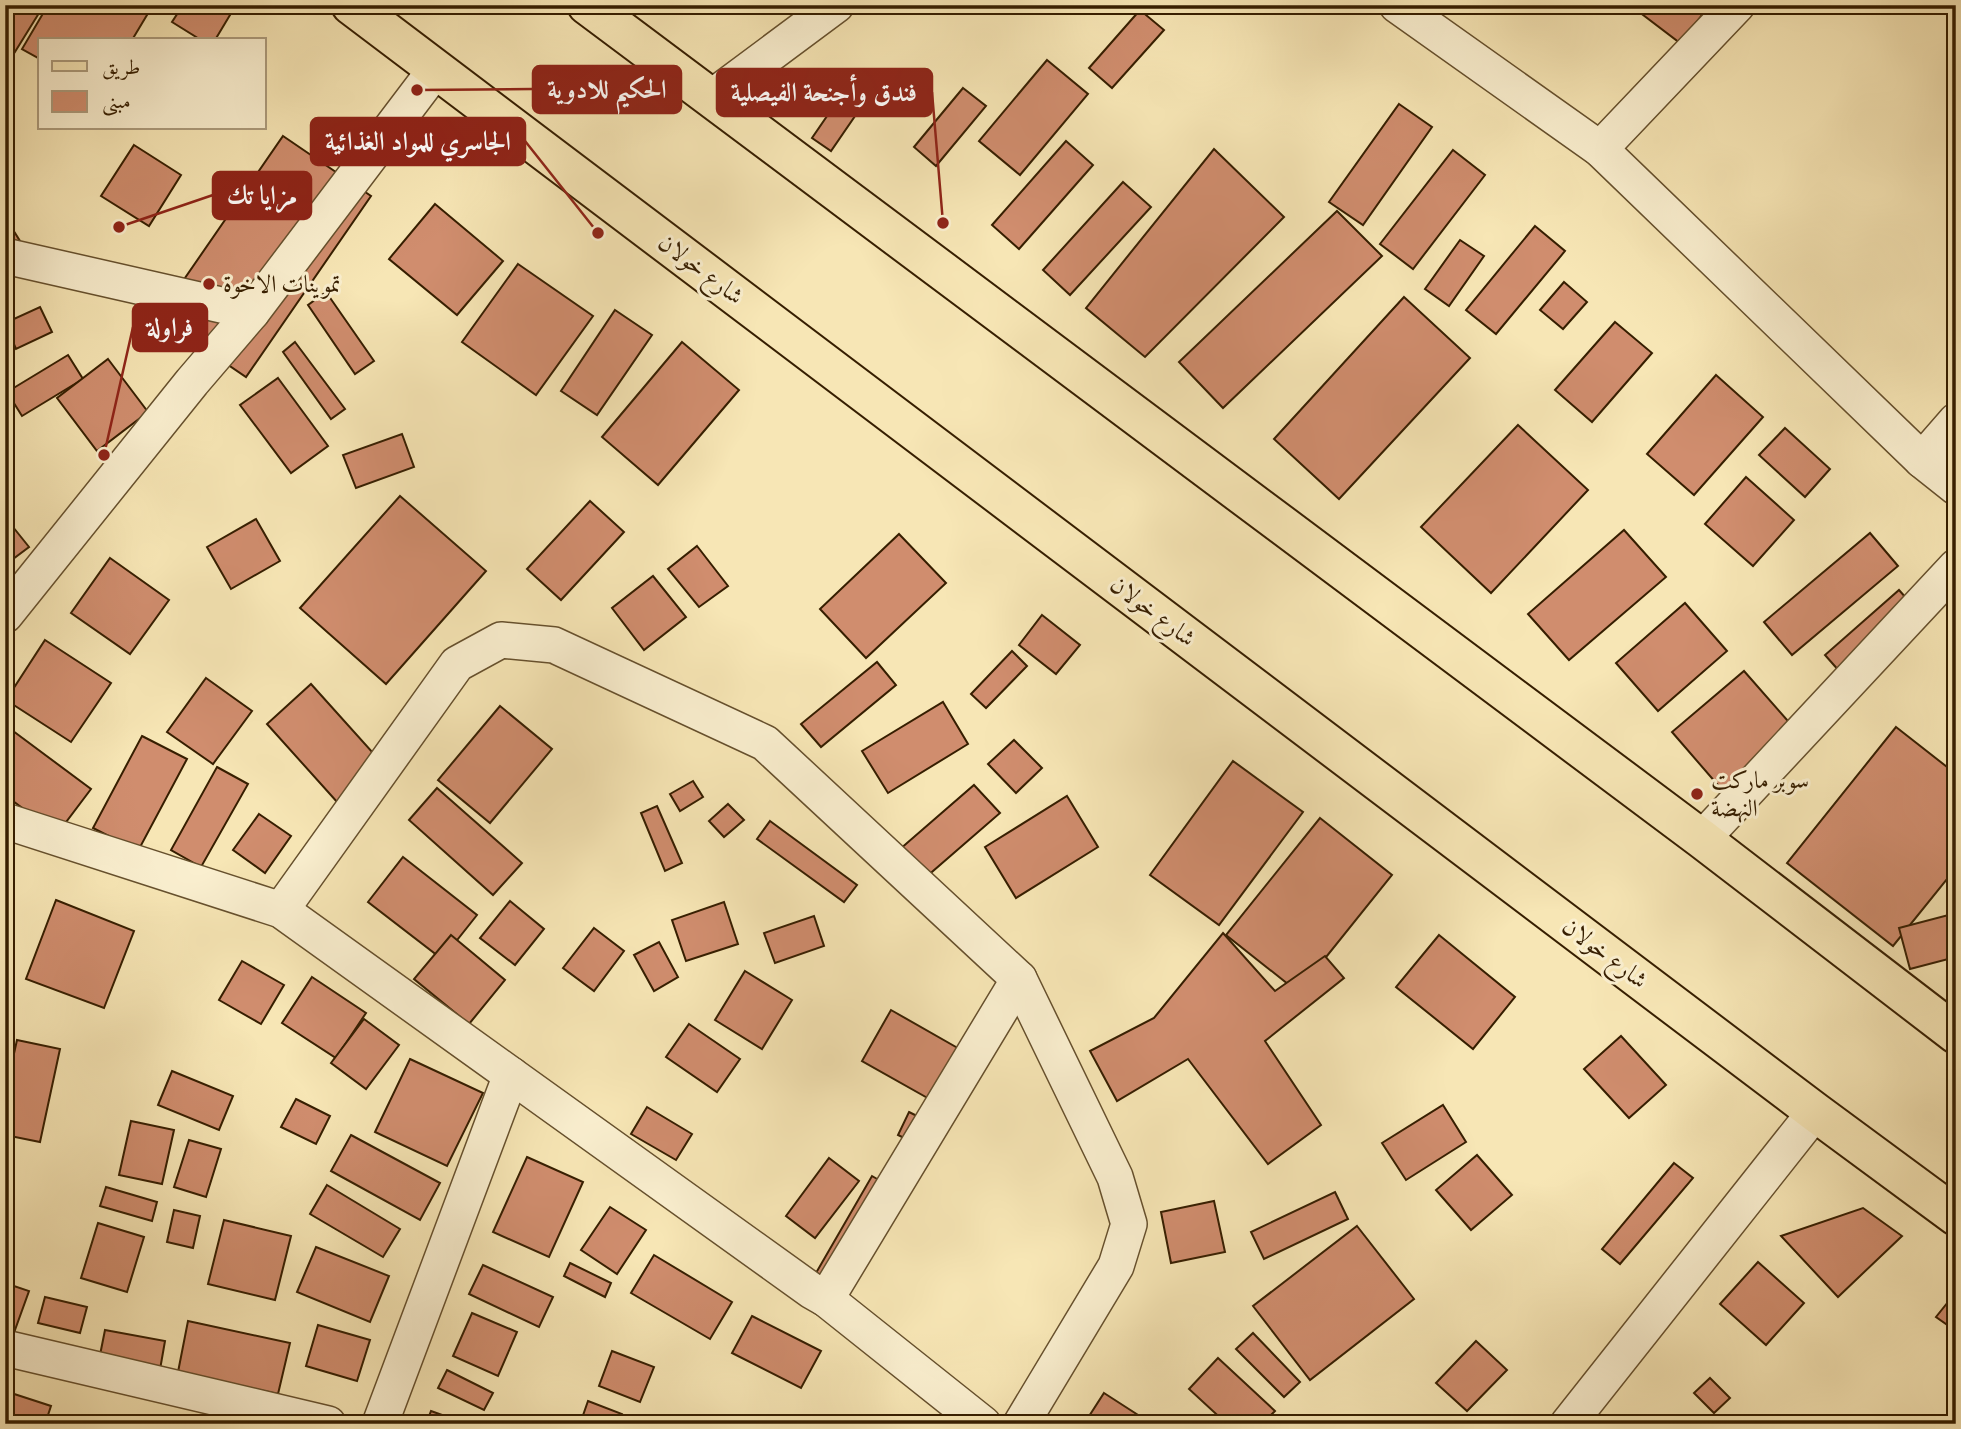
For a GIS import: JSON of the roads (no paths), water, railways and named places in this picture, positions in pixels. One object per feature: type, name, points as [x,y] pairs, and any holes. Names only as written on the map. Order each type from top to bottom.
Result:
[{"type":"main road","name":"شارع خولان","points":[[351,5],[1956,1216]]},
{"type":"main road","points":[[587,5],[1702,839],[1956,1034]]},
{"type":"street","points":[[712,98],[836,5]]},
{"type":"street","points":[[1397,5],[1600,149],[1922,460],[1956,487]]},
{"type":"street","points":[[1600,149],[1737,5]]},
{"type":"street","points":[[5,615],[191,382],[252,312],[436,69]]},
{"type":"street","points":[[5,257],[252,312]]},
{"type":"street","points":[[1922,460],[1956,421]]},
{"type":"street","points":[[1702,839],[1956,567]]},
{"type":"street","points":[[281,910],[457,664],[501,640],[554,645],[765,743],[1019,979],[1115,1177],[1129,1224],[1116,1266],[1021,1424]]},
{"type":"street","points":[[5,821],[281,910],[811,1291],[826,1299],[983,1424]]},
{"type":"street","points":[[826,1299],[1019,979]]},
{"type":"street","points":[[380,1424],[511,1075]]},
{"type":"street","points":[[1568,1424],[1815,1112]]},
{"type":"street","points":[[5,1349],[328,1424]]},
{"type":"place","name":"الحكيم للادوية","points":[[417,90]]},
{"type":"place","name":"فندق وأجنحة الفيصلية","points":[[943,223]]},
{"type":"place","name":"مزايا تك","points":[[119,227]]},
{"type":"place","name":"الجاسري للمواد الغذائية","points":[[598,233]]},
{"type":"place","name":"تموينات الاخوة","points":[[209,284]]},
{"type":"place","name":"فراولة","points":[[104,455]]},
{"type":"place","name":"سوبر ماركت النهضة","points":[[1697,794]]}]
